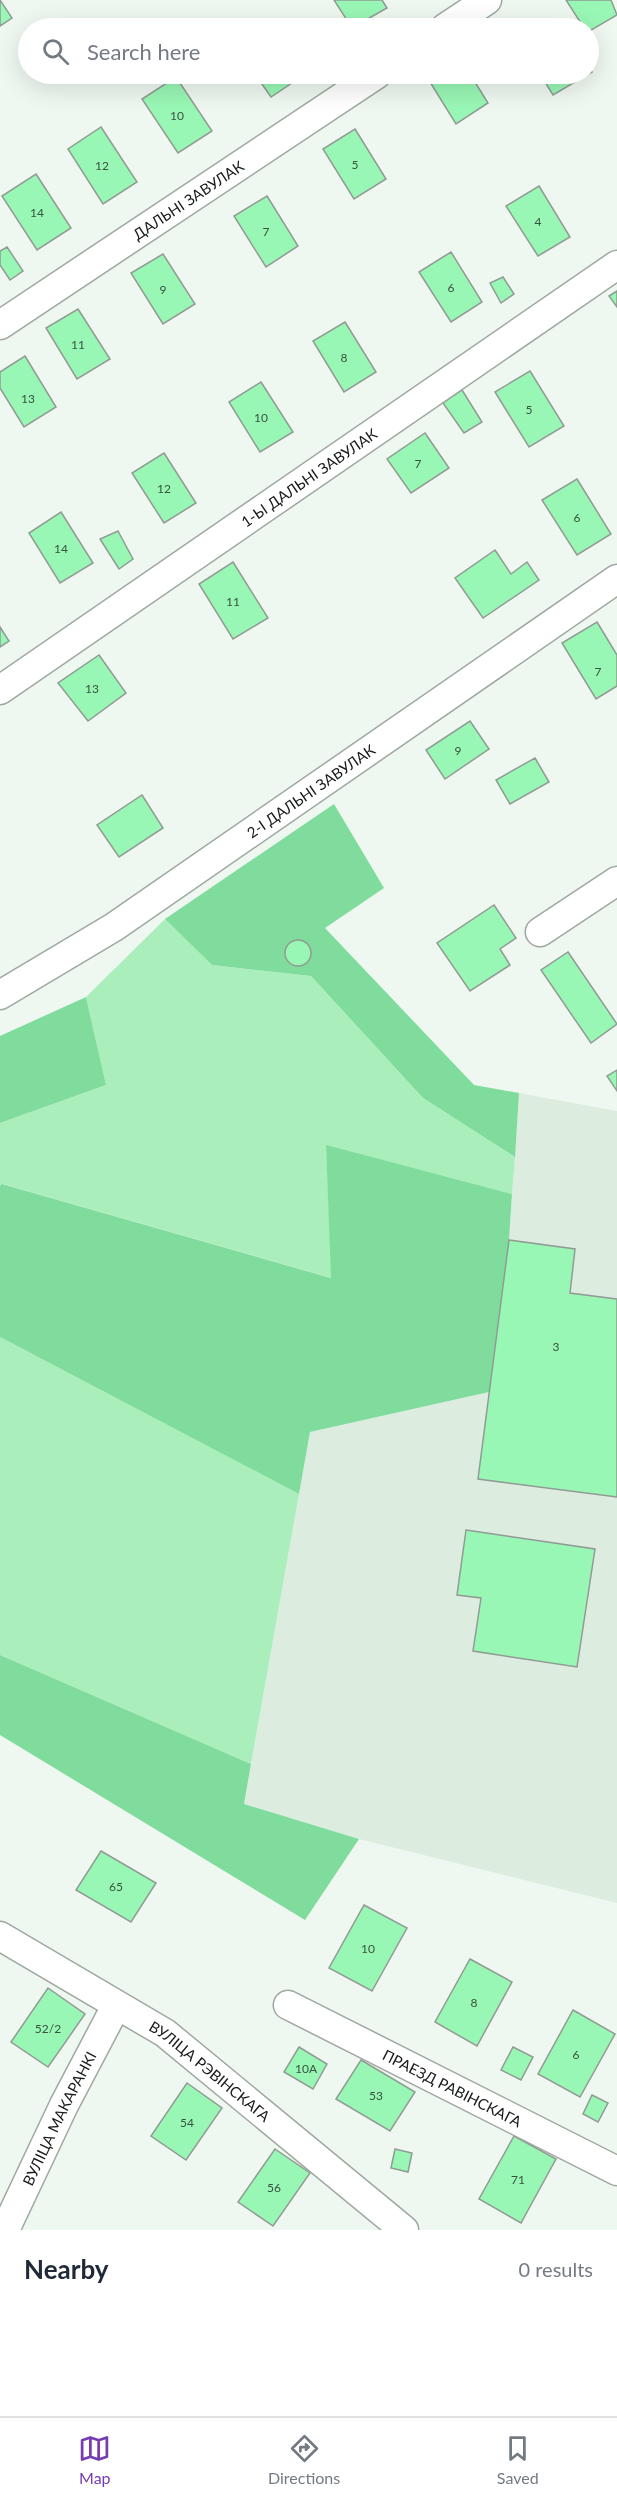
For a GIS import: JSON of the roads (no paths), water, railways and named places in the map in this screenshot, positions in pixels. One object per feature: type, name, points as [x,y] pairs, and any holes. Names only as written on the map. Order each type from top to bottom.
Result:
[{"type":"street","points":[[460,18],[487,0]]},
{"type":"street","name":"ДАЛЬНІ ЗАВУЛАК","points":[[0,326],[362,84]]},
{"type":"street","name":"1-Ы ДАЛЬНІ ЗАВУЛАК","points":[[0,690],[617,265]]},
{"type":"street","name":"2-І ДАЛЬНІ ЗАВУЛАК","points":[[0,994],[114,927],[617,579]]},
{"type":"street","points":[[540,932],[617,881]]},
{"type":"street","name":"ВУЛІЦА РЭВІНСКАГА","points":[[0,1936],[165,2033],[404,2230]]},
{"type":"street","name":"ПРАЕЗД РАВІНСКАГА","points":[[288,2005],[617,2171]]},
{"type":"street","name":"ВУЛІЦА МАКАРАНКІ","points":[[5,2230],[64,2105],[116,2006]]}]
